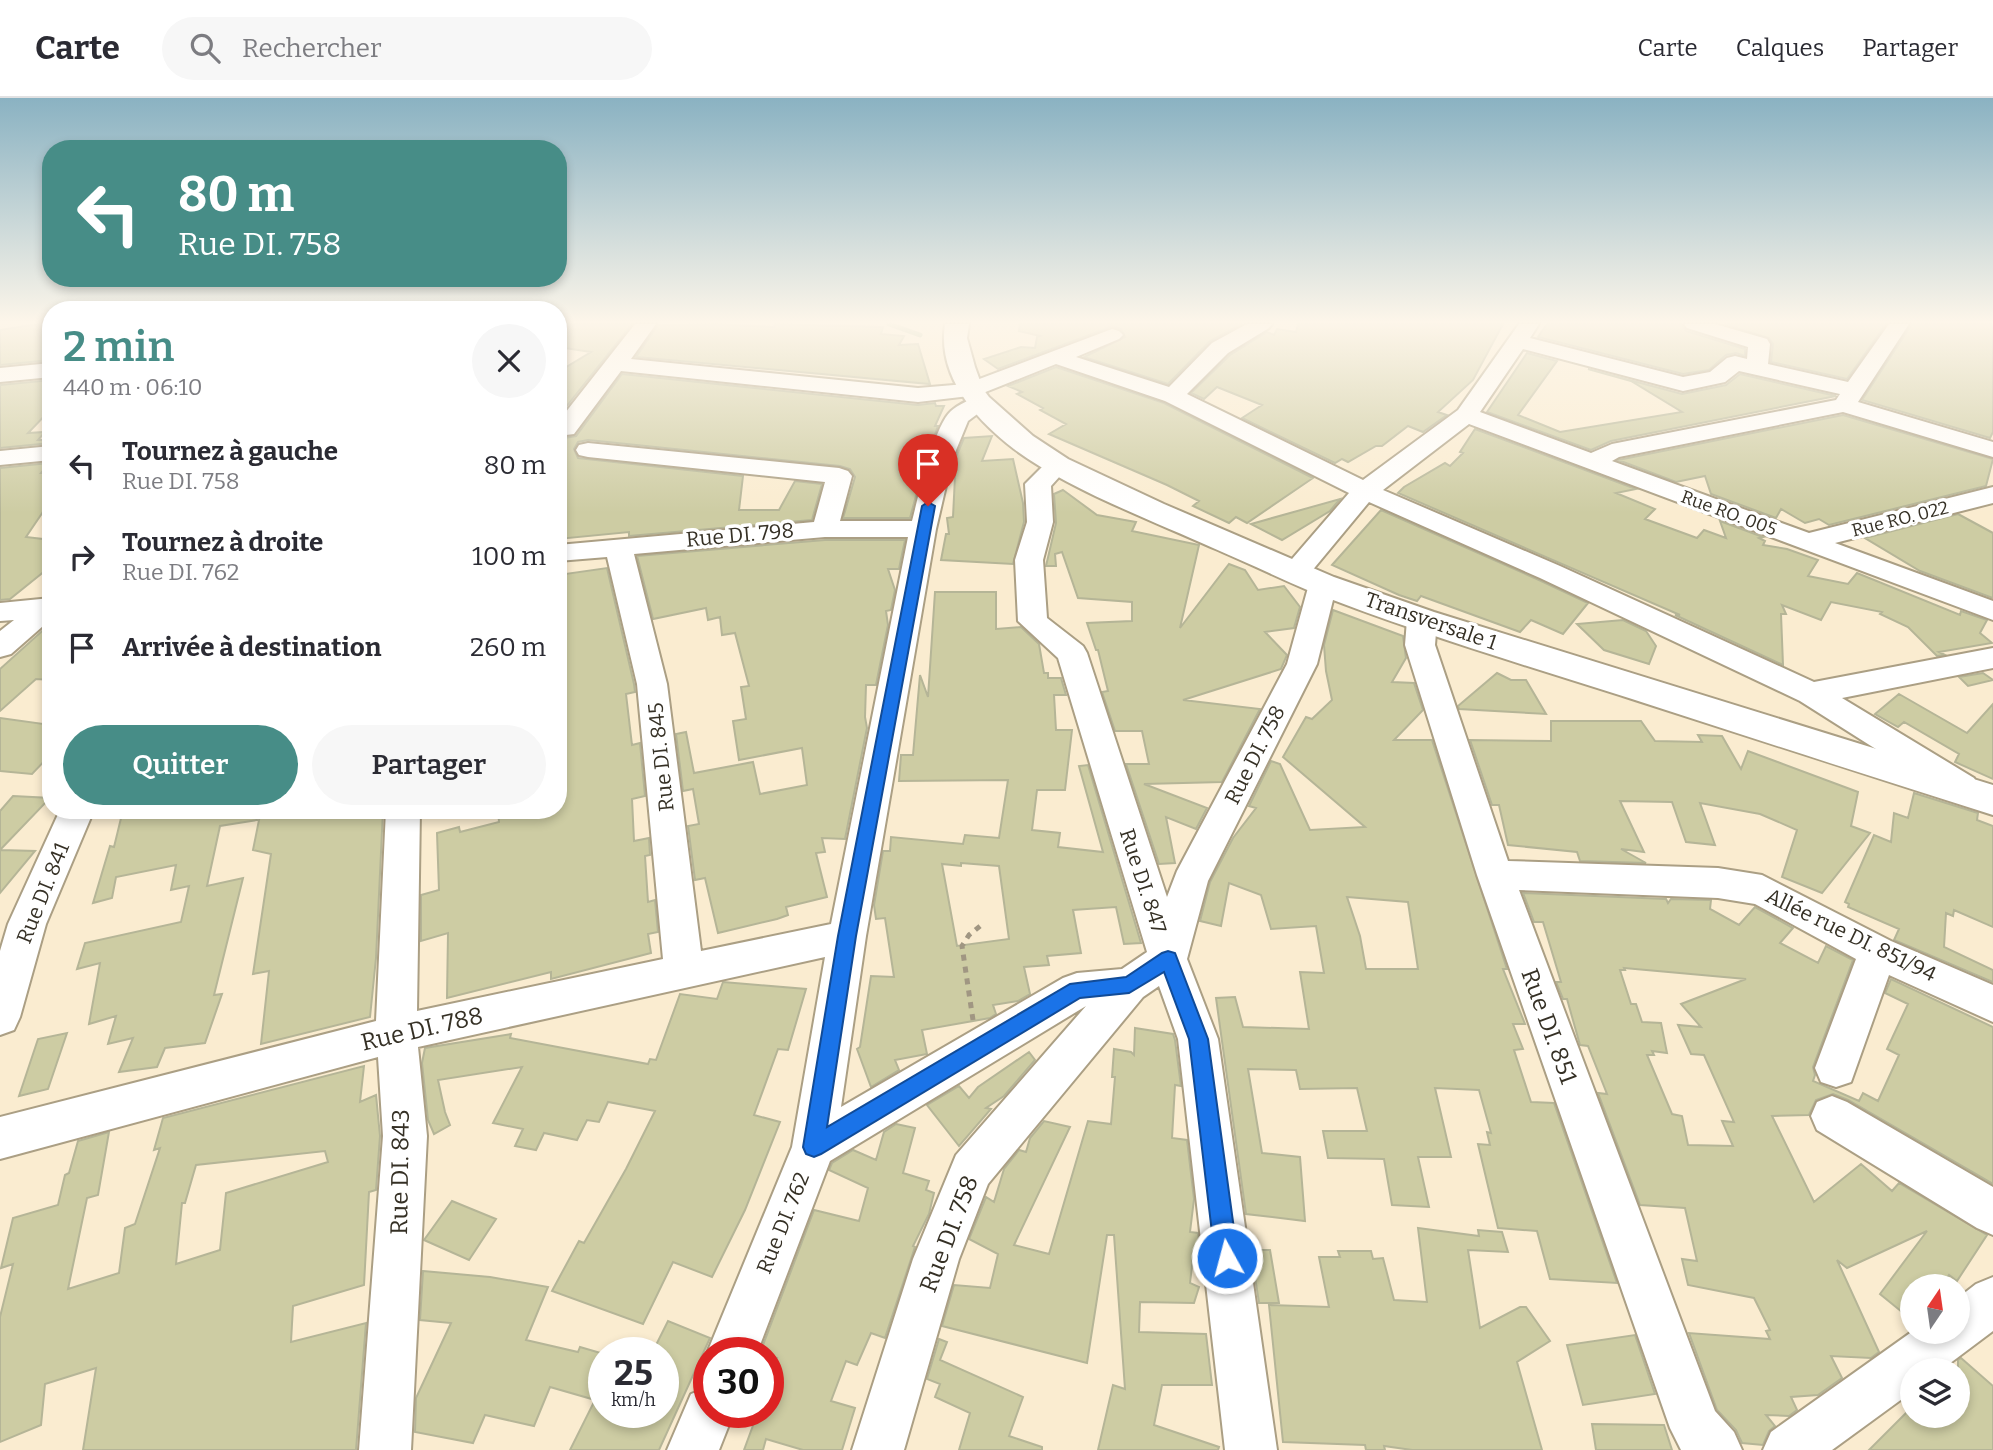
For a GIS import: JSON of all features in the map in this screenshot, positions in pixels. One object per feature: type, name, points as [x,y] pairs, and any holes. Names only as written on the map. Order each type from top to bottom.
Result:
[{"type":"main road","points":[[972,387],[975,397]]},
{"type":"main road","name":"Transversale 1","points":[[975,397],[1023,442],[1059,465],[1153,510],[1310,578],[1422,620],[1984,797]]},
{"type":"street","points":[[567,423],[597,387]]},
{"type":"street","points":[[834,387],[918,396],[975,397],[996,387]]},
{"type":"street","points":[[1145,387],[1172,396],[1365,491],[1550,572],[1811,693],[1984,797]]},
{"type":"street","points":[[1172,396],[1181,387]]},
{"type":"street","points":[[1310,578],[1365,491],[1466,415],[1485,387]]},
{"type":"street","points":[[1815,387],[1993,450]]},
{"type":"street","points":[[1592,462],[1612,451],[1849,398],[1856,387]]},
{"type":"street","name":"Rue DI. 762","points":[[738,1337],[814,1147],[847,936],[923,529],[940,460],[958,417],[975,397]]},
{"type":"street","name":"Rue RO. 005","points":[[1466,415],[1993,611]]},
{"type":"street","points":[[587,450],[839,476],[825,528]]},
{"type":"street","points":[[0,458],[42,454]]},
{"type":"street","name":"Rue DI. 847","points":[[1059,465],[1038,484],[1040,522],[1029,560],[1033,621],[1072,653],[1168,958],[1198,1039],[1251,1450]]},
{"type":"street","name":"Rue RO. 022","points":[[1806,542],[1993,495]]},
{"type":"street","points":[[1962,503],[1993,522]]},
{"type":"street","name":"Rue DI. 798","points":[[567,551],[825,528],[923,529]]},
{"type":"street","name":"Rue DI. 845","points":[[618,546],[652,684],[684,971]]},
{"type":"street","name":"Rue DI. 758","points":[[878,1450],[936,1259],[972,1170],[1129,985],[1168,958],[1190,881],[1302,664],[1310,578]]},
{"type":"street","points":[[0,612],[42,609]]},
{"type":"street","points":[[0,647],[42,614]]},
{"type":"street","name":"Rue DI. 851","points":[[1422,620],[1420,645],[1494,875],[1706,1439]]},
{"type":"street","points":[[1811,693],[1993,658]]},
{"type":"street","name":"Rue DI. 841","points":[[0,1017],[14,928],[72,819]]},
{"type":"street","name":"Rue DI. 843","points":[[385,1450],[405,1136],[396,1034],[403,819]]},
{"type":"street","name":"Allée rue DI. 851/94","points":[[1494,875],[1718,883],[1762,890],[1878,952],[1993,1004]]},
{"type":"street","name":"Rue DI. 788","points":[[0,1138],[396,1034],[847,936]]},
{"type":"street","points":[[1836,1068],[1878,952]]},
{"type":"street","name":"Rue DI. 758","points":[[814,1147],[1077,990],[1129,985]]},
{"type":"street","points":[[1832,1116],[1993,1212]]},
{"type":"street","points":[[1970,1319],[1993,1301]]},
{"type":"street","points":[[1789,1450],[1935,1344]]},
{"type":"street","points":[[694,1450],[703,1428]]},
{"type":"path","points":[[979,1048],[968,997],[962,946],[969,935],[984,923]]},
{"type":"building","points":[[0,387],[42,387],[42,418],[28,433],[42,432],[38,440],[42,440],[42,444],[0,448]]},
{"type":"building","points":[[567,387],[582,387],[567,406]]},
{"type":"building","points":[[612,387],[747,387],[918,405],[935,403],[936,406],[944,406],[935,426],[938,426],[910,518],[843,518],[855,477],[850,469],[840,466],[588,440],[578,442],[574,449],[578,458],[743,476],[739,510],[779,510],[795,481],[822,484],[812,520],[629,536],[629,532],[567,538],[567,438],[576,436]]},
{"type":"building","points":[[1011,387],[1116,387],[1164,403],[1313,478],[1247,523],[1236,517],[1229,523],[1193,506],[1199,501],[1167,485],[1049,434],[1066,424],[1017,394],[1022,392]]},
{"type":"building","points":[[1197,387],[1217,387],[1204,399],[1191,393]]},
{"type":"building","points":[[1217,387],[1465,387],[1438,412],[1447,415],[1423,432],[1408,426],[1382,446],[1376,446],[1348,462],[1342,459],[1335,463],[1242,418],[1262,405]]},
{"type":"building","points":[[1504,387],[1538,387],[1518,415],[1560,432],[1682,412],[1641,387],[1656,387],[1682,394],[1716,387],[1797,387],[1836,396],[1611,441],[1591,450],[1487,412]]},
{"type":"building","points":[[1870,387],[1993,387],[1993,432],[1990,438],[1862,400]]},
{"type":"building","points":[[1843,415],[1993,459],[1986,486],[1829,525],[1819,519],[1805,523],[1781,509],[1776,518],[1711,494],[1705,476],[1676,482],[1618,460]]},
{"type":"building","points":[[1475,429],[1636,489],[1616,493],[1655,509],[1645,519],[1697,538],[1704,530],[1726,538],[1720,521],[1763,537],[1759,538],[1765,541],[1763,545],[1787,549],[1818,560],[1808,576],[1848,584],[1857,573],[1960,615],[1961,611],[1987,620],[1980,633],[1992,643],[1939,652],[1945,655],[1937,656],[1908,627],[1880,614],[1882,612],[1831,602],[1821,620],[1782,605],[1786,614],[1781,614],[1783,665],[1675,615],[1680,615],[1398,493],[1445,463],[1450,466],[1463,453],[1460,452]]},
{"type":"building","points":[[992,436],[982,461],[1013,459],[1023,503],[1024,522],[1013,564],[941,560],[946,534],[949,534],[947,518],[953,517],[956,457],[964,438]]},
{"type":"building","points":[[42,464],[42,513],[26,537],[42,539],[42,573],[10,599],[0,600],[0,468]]},
{"type":"building","points":[[1063,490],[1097,515],[1136,522],[1132,531],[1199,545],[1180,628],[1229,564],[1245,570],[1258,590],[1284,586],[1300,607],[1294,628],[1265,632],[1287,655],[1281,669],[1183,700],[1260,709],[1222,782],[1144,784],[1207,808],[1196,829],[1166,817],[1175,863],[1159,864],[1126,764],[1149,764],[1142,731],[1115,731],[1102,692],[1108,691],[1098,650],[1087,623],[1132,621],[1132,602],[1078,598],[1062,552],[1055,554],[1056,566],[1046,566],[1056,523],[1054,494]]},
{"type":"building","points":[[1340,499],[1330,511],[1282,540],[1251,524]]},
{"type":"building","points":[[1381,510],[1588,603],[1563,634],[1531,620],[1520,632],[1421,596],[1417,601],[1399,595],[1332,565]]},
{"type":"building","points":[[1958,514],[1993,533],[1993,598],[1920,571],[1865,538]]},
{"type":"building","points":[[825,540],[905,540],[899,569],[888,569],[895,590],[891,610],[886,611],[888,625],[876,685],[866,685],[867,728],[845,839],[822,838],[825,852],[816,853],[827,897],[786,907],[788,915],[777,919],[718,933],[705,878],[695,880],[688,826],[699,824],[693,789],[683,791],[676,734],[686,732],[694,773],[753,762],[760,794],[807,785],[802,748],[739,760],[733,721],[746,719],[741,687],[749,686],[735,633],[722,635],[720,617],[708,620],[706,608],[653,619],[637,556]]},
{"type":"building","points":[[607,568],[635,692],[626,694],[632,745],[640,743],[645,796],[632,799],[634,841],[649,838],[650,855],[645,856],[648,902],[655,900],[658,932],[648,934],[651,953],[551,979],[551,972],[447,998],[448,933],[421,941],[421,895],[439,890],[437,833],[459,827],[460,832],[499,822],[499,819],[567,819],[567,574]]},
{"type":"building","points":[[935,592],[996,592],[996,629],[1021,627],[1039,644],[1044,673],[1048,673],[1048,678],[1061,678],[1066,695],[1054,695],[1056,730],[1072,730],[1065,790],[1037,790],[1032,830],[1060,833],[1058,847],[1103,852],[1079,766],[1088,765],[1141,943],[1124,944],[1116,907],[1073,910],[1081,953],[1047,956],[1049,965],[1024,967],[1030,994],[1018,1001],[993,1005],[996,1014],[990,1018],[922,1030],[927,1054],[895,1060],[899,1070],[871,1087],[857,1049],[860,1047],[871,976],[894,977],[885,918],[876,919],[874,905],[883,851],[890,851],[891,837],[963,844],[965,835],[999,838],[1008,780],[899,781],[901,755],[913,755],[920,675],[928,697]],"holes":[[[942,864],[999,866],[1009,939],[957,946]]]},
{"type":"building","points":[[1333,610],[1403,636],[1406,658],[1392,682],[1414,683],[1423,710],[1394,740],[1432,740],[1507,969],[1503,969],[1525,1024],[1513,1024],[1523,1049],[1514,1050],[1531,1102],[1554,1103],[1617,1283],[1550,1279],[1537,1231],[1498,1228],[1478,1144],[1490,1145],[1487,1132],[1491,1133],[1479,1090],[1435,1088],[1451,1157],[1418,1157],[1429,1207],[1392,1205],[1384,1159],[1328,1158],[1323,1131],[1367,1131],[1357,1088],[1300,1089],[1296,1070],[1248,1069],[1262,1153],[1300,1157],[1305,1221],[1246,1214],[1216,998],[1235,997],[1243,1027],[1309,1029],[1300,972],[1324,973],[1316,926],[1271,929],[1261,895],[1229,883],[1221,926],[1200,921],[1210,882],[1233,838],[1256,808],[1249,806],[1271,761],[1280,764],[1310,830],[1365,827],[1283,757],[1306,717],[1312,719],[1332,700],[1324,645]],"holes":[[[1347,897],[1408,902],[1418,969],[1366,969],[1360,936]]]},
{"type":"building","points":[[1623,620],[1646,631],[1656,646],[1649,664],[1604,650],[1577,624]]},
{"type":"building","points":[[42,631],[42,679],[36,679],[0,711],[0,669]]},
{"type":"building","points":[[1497,673],[1511,680],[1526,680],[1546,714],[1459,709],[1458,706]]},
{"type":"building","points":[[1983,673],[1993,680],[1968,686],[1959,677]]},
{"type":"building","points":[[1899,694],[1967,733],[1993,704],[1993,779],[1955,762],[1959,754],[1904,722],[1898,727],[1875,714]]},
{"type":"building","points":[[0,718],[42,724],[42,763],[32,774],[0,771]]},
{"type":"building","points":[[1551,721],[1641,721],[1655,741],[1702,742],[1698,735],[1722,736],[1741,769],[1748,751],[1858,792],[1851,826],[1870,833],[1822,893],[1782,877],[1797,830],[1760,814],[1700,803],[1715,845],[1686,842],[1672,802],[1620,801],[1644,852],[1621,849],[1646,863],[1580,861],[1577,852],[1508,845],[1499,805],[1492,805],[1470,740],[1551,741]]},
{"type":"building","points":[[1914,793],[1978,813],[1977,820],[1993,826],[1993,927],[1954,910],[1953,916],[1946,913],[1944,947],[1993,970],[1993,982],[1894,940],[1899,929],[1848,907],[1849,904],[1845,902],[1874,835],[1891,842],[1894,813],[1908,818]]},
{"type":"building","points":[[13,796],[42,798],[42,806],[0,850],[0,811]]},
{"type":"building","points":[[121,819],[257,819],[220,826],[207,886],[243,878],[214,995],[222,994],[205,1043],[165,1048],[157,1067],[119,1072],[133,1038],[108,1044],[116,1016],[89,1024],[100,963],[77,969],[85,943],[181,922],[189,886],[171,890],[176,865],[116,877],[112,898],[93,903],[110,846],[114,847]]},
{"type":"building","points":[[259,819],[383,819],[376,958],[370,1017],[261,1044],[269,971],[253,974],[271,854],[253,850]]},
{"type":"building","points":[[0,850],[35,851],[0,893]]},
{"type":"building","points":[[1523,893],[1666,899],[1668,903],[1671,899],[1711,900],[1710,909],[1739,925],[1755,907],[1793,928],[1780,943],[1818,963],[1826,946],[1853,960],[1813,1067],[1813,1081],[1859,1101],[1863,1093],[1878,1101],[1899,1055],[1887,1049],[1908,1004],[1885,993],[1891,979],[1993,1027],[1993,1184],[1848,1100],[1833,1094],[1816,1100],[1809,1115],[1772,1116],[1814,1202],[1861,1164],[1892,1191],[1899,1183],[1987,1235],[1962,1274],[1900,1274],[1900,1310],[1880,1294],[1927,1231],[1847,1268],[1837,1260],[1879,1352],[1871,1358],[1831,1356],[1842,1378],[1818,1395],[1791,1397],[1797,1410],[1789,1416],[1766,1415],[1775,1426],[1769,1431],[1763,1445],[1742,1443],[1736,1430],[1717,1410],[1689,1333],[1770,1339],[1766,1331],[1770,1330],[1754,1298],[1688,1285],[1682,1259],[1697,1261],[1685,1208],[1640,1205],[1598,1093],[1607,1094],[1588,1046],[1580,1045],[1567,999],[1563,999],[1556,982],[1561,982],[1543,922],[1534,922]],"holes":[[[1624,968],[1746,979],[1681,1004],[1701,1027],[1678,1025],[1691,1054],[1704,1055],[1734,1122],[1722,1121],[1733,1146],[1688,1145],[1682,1116],[1672,1114],[1647,1055],[1654,1055],[1652,1051],[1667,1053],[1661,1023],[1642,1022],[1636,1004],[1631,1004],[1620,970],[1625,970]]]},
{"type":"building","points":[[723,982],[806,989],[788,1050],[778,1049],[754,1115],[780,1122],[745,1210],[712,1277],[673,1262],[643,1324],[552,1291],[579,1241],[584,1243],[655,1111],[608,1102],[599,1122],[587,1120],[577,1140],[544,1133],[536,1150],[515,1146],[523,1129],[493,1123],[522,1067],[438,1080],[450,1125],[434,1134],[428,1120],[422,1063],[425,1048],[511,1034],[510,1038],[648,1064],[650,1059],[656,1060],[680,994],[717,999]]},
{"type":"building","points":[[1135,1028],[1173,1034],[1175,1040],[1181,1086],[1175,1085],[1172,1138],[1187,1140],[1194,1199],[1190,1232],[1198,1233],[1200,1250],[1194,1249],[1190,1283],[1199,1287],[1194,1303],[1140,1302],[1139,1332],[1206,1334],[1212,1385],[1162,1385],[1154,1425],[1219,1447],[1218,1450],[1098,1450],[1113,1385],[1125,1389],[1114,1235],[1107,1235],[1087,1363],[942,1326],[954,1285],[990,1288],[998,1254],[969,1239],[986,1197],[994,1202],[1004,1169],[1019,1150],[1026,1152],[1030,1138],[1044,1121],[1070,1127],[1014,1245],[1049,1254],[1088,1121],[1111,1124],[1115,1077],[1112,1077],[1114,1049],[1134,1055]]},
{"type":"building","points":[[67,1033],[48,1089],[19,1096],[38,1039]]},
{"type":"building","points":[[1029,1052],[1035,1060],[1004,1096],[986,1108],[991,1109],[959,1146],[927,1105],[959,1086],[969,1098],[978,1087]]},
{"type":"building","points":[[364,1066],[360,1102],[376,1095],[380,1136],[376,1190],[369,1192],[364,1285],[293,1306],[291,1342],[366,1323],[356,1450],[83,1450],[96,1368],[45,1384],[41,1425],[0,1442],[0,1317],[13,1264],[1,1268],[13,1218],[58,1205],[65,1175],[69,1173],[78,1141],[109,1132],[98,1195],[87,1198],[68,1289],[119,1273],[125,1228],[135,1224],[160,1148],[154,1150],[163,1118]],"holes":[[[325,1151],[328,1162],[226,1193],[220,1250],[176,1264],[182,1203],[185,1203],[196,1165]]]},
{"type":"building","points":[[896,1124],[915,1128],[903,1173],[929,1181],[926,1190],[934,1193],[929,1214],[913,1246],[915,1247],[885,1338],[871,1333],[857,1365],[846,1361],[831,1401],[855,1408],[842,1450],[803,1450],[766,1439],[763,1450],[744,1450],[752,1428],[784,1428],[784,1337],[766,1337],[814,1210],[859,1221],[868,1188],[829,1170],[832,1163],[853,1150],[876,1160],[884,1132]]},
{"type":"building","points":[[452,1201],[496,1219],[469,1260],[424,1240]]},
{"type":"building","points":[[1418,1228],[1479,1236],[1478,1230],[1502,1232],[1508,1252],[1468,1250],[1480,1328],[1520,1307],[1526,1307],[1550,1341],[1517,1362],[1542,1450],[1412,1450],[1384,1446],[1385,1450],[1366,1450],[1365,1445],[1283,1442],[1269,1305],[1329,1307],[1319,1257],[1340,1257],[1338,1251],[1371,1251],[1373,1259],[1383,1258],[1394,1300],[1427,1302]]},
{"type":"building","points":[[1251,1250],[1270,1250],[1279,1303],[1259,1303]]},
{"type":"building","points":[[423,1271],[490,1277],[548,1287],[526,1340],[578,1352],[580,1347],[588,1349],[588,1398],[550,1387],[534,1426],[485,1415],[473,1443],[415,1432],[416,1398],[451,1323],[420,1320]]},
{"type":"building","points":[[668,1321],[708,1337],[693,1337],[693,1375],[679,1406],[679,1337],[660,1337]]},
{"type":"building","points":[[1635,1335],[1655,1394],[1583,1405],[1567,1345]]},
{"type":"building","points":[[939,1339],[947,1342],[940,1360],[1023,1397],[1009,1436],[1042,1447],[1042,1450],[959,1450],[970,1413],[935,1397],[940,1384],[927,1379]]},
{"type":"building","points":[[1970,1366],[1993,1386],[1993,1450],[1869,1450],[1900,1419],[1900,1428],[1970,1428]]},
{"type":"building","points":[[588,1414],[588,1428],[669,1428],[659,1450],[570,1450]]},
{"type":"building","points":[[1592,1424],[1664,1425],[1672,1450],[1596,1450]]},
{"type":"route","points":[[928,506],[847,936],[814,1147],[1077,990],[1129,985],[1168,958],[1198,1039],[1227,1258]]}]
